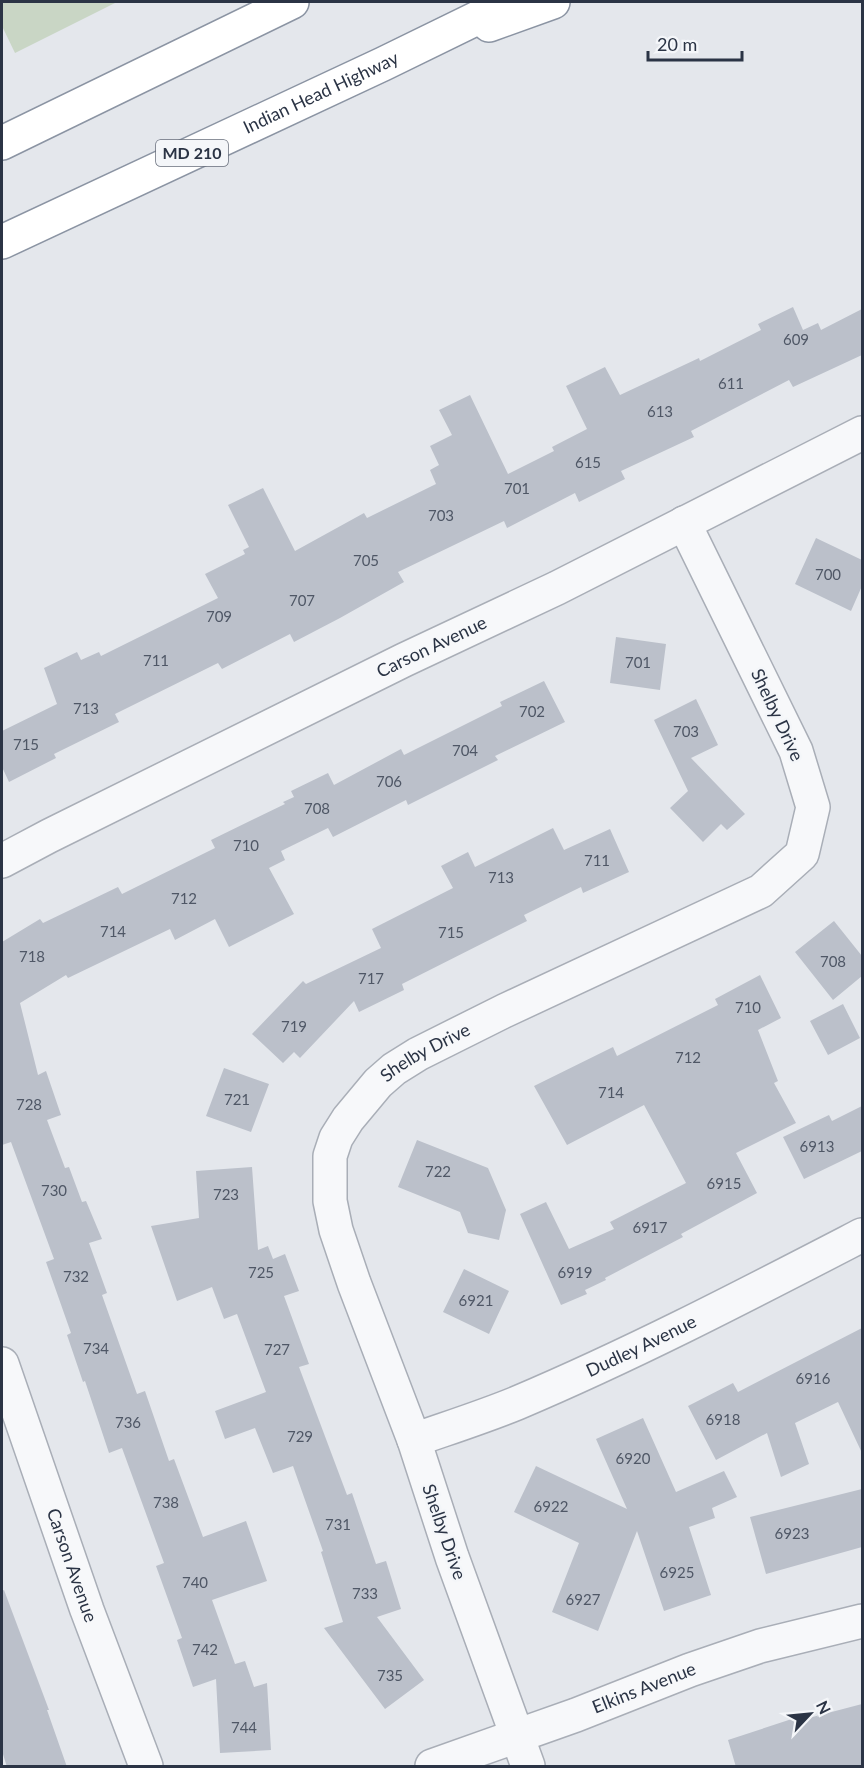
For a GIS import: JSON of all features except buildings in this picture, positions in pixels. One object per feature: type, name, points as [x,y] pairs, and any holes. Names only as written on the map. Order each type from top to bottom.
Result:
[{"type":"highway","points":[[2,143],[292,2]]},
{"type":"highway","name":"Indian Head Highway","points":[[2,242],[384,64],[510,2]]},
{"type":"highway","points":[[384,64],[553,2]]},
{"type":"street","name":"Carson Avenue","points":[[2,861],[404,660],[557,588],[862,433]]},
{"type":"street","name":"Shelby Drive","points":[[528,1767],[452,1557],[414,1440],[336,1230],[330,1201],[330,1156],[336,1138],[348,1119],[378,1083],[394,1069],[418,1054],[504,1011],[761,891],[802,854],[813,807],[796,751],[684,523]]},
{"type":"street","name":"Dudley Avenue","points":[[414,1440],[515,1403],[596,1368],[792,1273],[862,1235]]},
{"type":"street","name":"Carson Avenue","points":[[2,1364],[87,1610],[146,1767]]},
{"type":"street","name":"Elkins Avenue","points":[[432,1767],[760,1646],[862,1622]]},
{"type":"green space","points":[[2,2],[117,2],[15,53],[2,26]]}]
